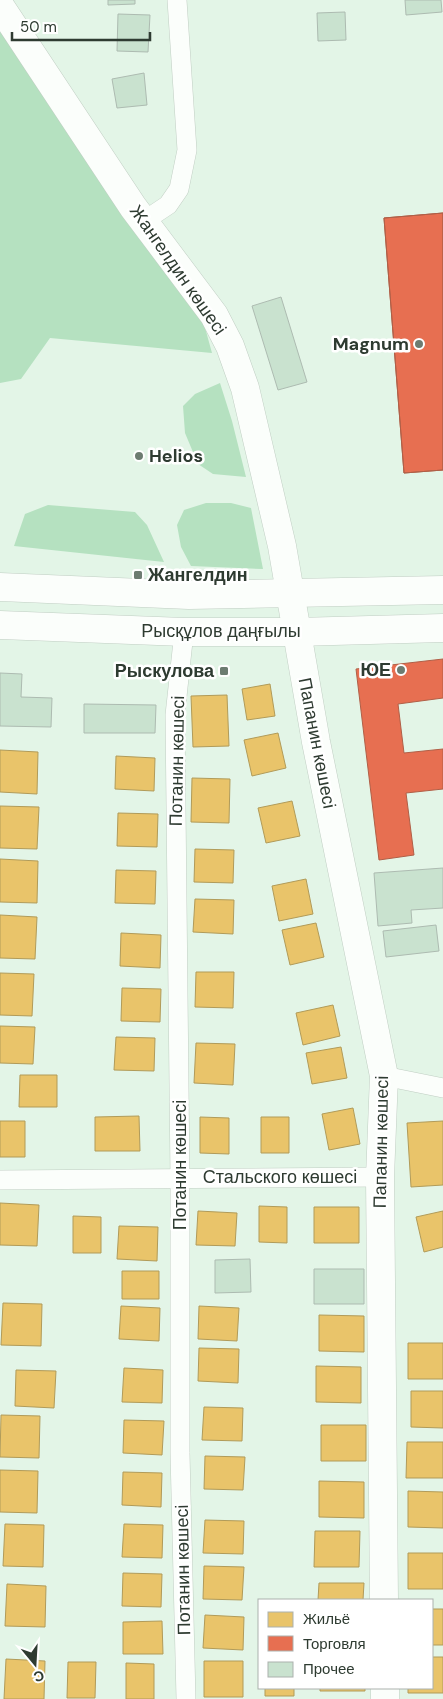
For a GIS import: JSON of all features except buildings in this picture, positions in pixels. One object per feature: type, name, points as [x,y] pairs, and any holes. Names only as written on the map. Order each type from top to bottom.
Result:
[{"type":"main road","name":"Жангелдин көшесі","points":[[0,6],[144,222],[214,315],[230,346],[245,388],[282,546],[297,632]]},
{"type":"main road","name":"Рысқұлов даңғылы","points":[[0,587],[189,595],[443,590]]},
{"type":"main road","name":"Рысқұлов даңғылы","points":[[0,625],[184,632],[297,632],[443,628]]},
{"type":"main road","name":"Папанин көшесі","points":[[297,632],[316,742],[384,1076],[380,1177],[384,1599]]},
{"type":"street","points":[[144,222],[168,205],[179,188],[187,150],[177,0]]},
{"type":"street","name":"Потанин көшесі","points":[[184,632],[175,714],[180,1178],[180,1453],[186,1699]]},
{"type":"street","points":[[384,1076],[443,1088]]},
{"type":"street","name":"Стальского көшесі","points":[[0,1180],[380,1177]]},
{"type":"green space","points":[[0,18],[201,313],[212,353],[50,338],[21,379],[0,383]]},
{"type":"green space","points":[[220,383],[246,477],[213,474],[198,464],[185,433],[183,406],[195,394]]},
{"type":"green space","points":[[206,503],[231,503],[251,508],[263,569],[191,566],[181,547],[177,525],[184,510]]},
{"type":"green space","points":[[48,505],[135,512],[147,525],[164,562],[14,546],[25,514]]},
{"type":"place","name":"Magnum","points":[[419,344]]},
{"type":"place","name":"Helios","points":[[139,456]]},
{"type":"place","name":"Жангелдин","points":[[138,575]]},
{"type":"place","name":"ЮЕ","points":[[401,670]]},
{"type":"place","name":"Рыскулова","points":[[224,671]]}]
